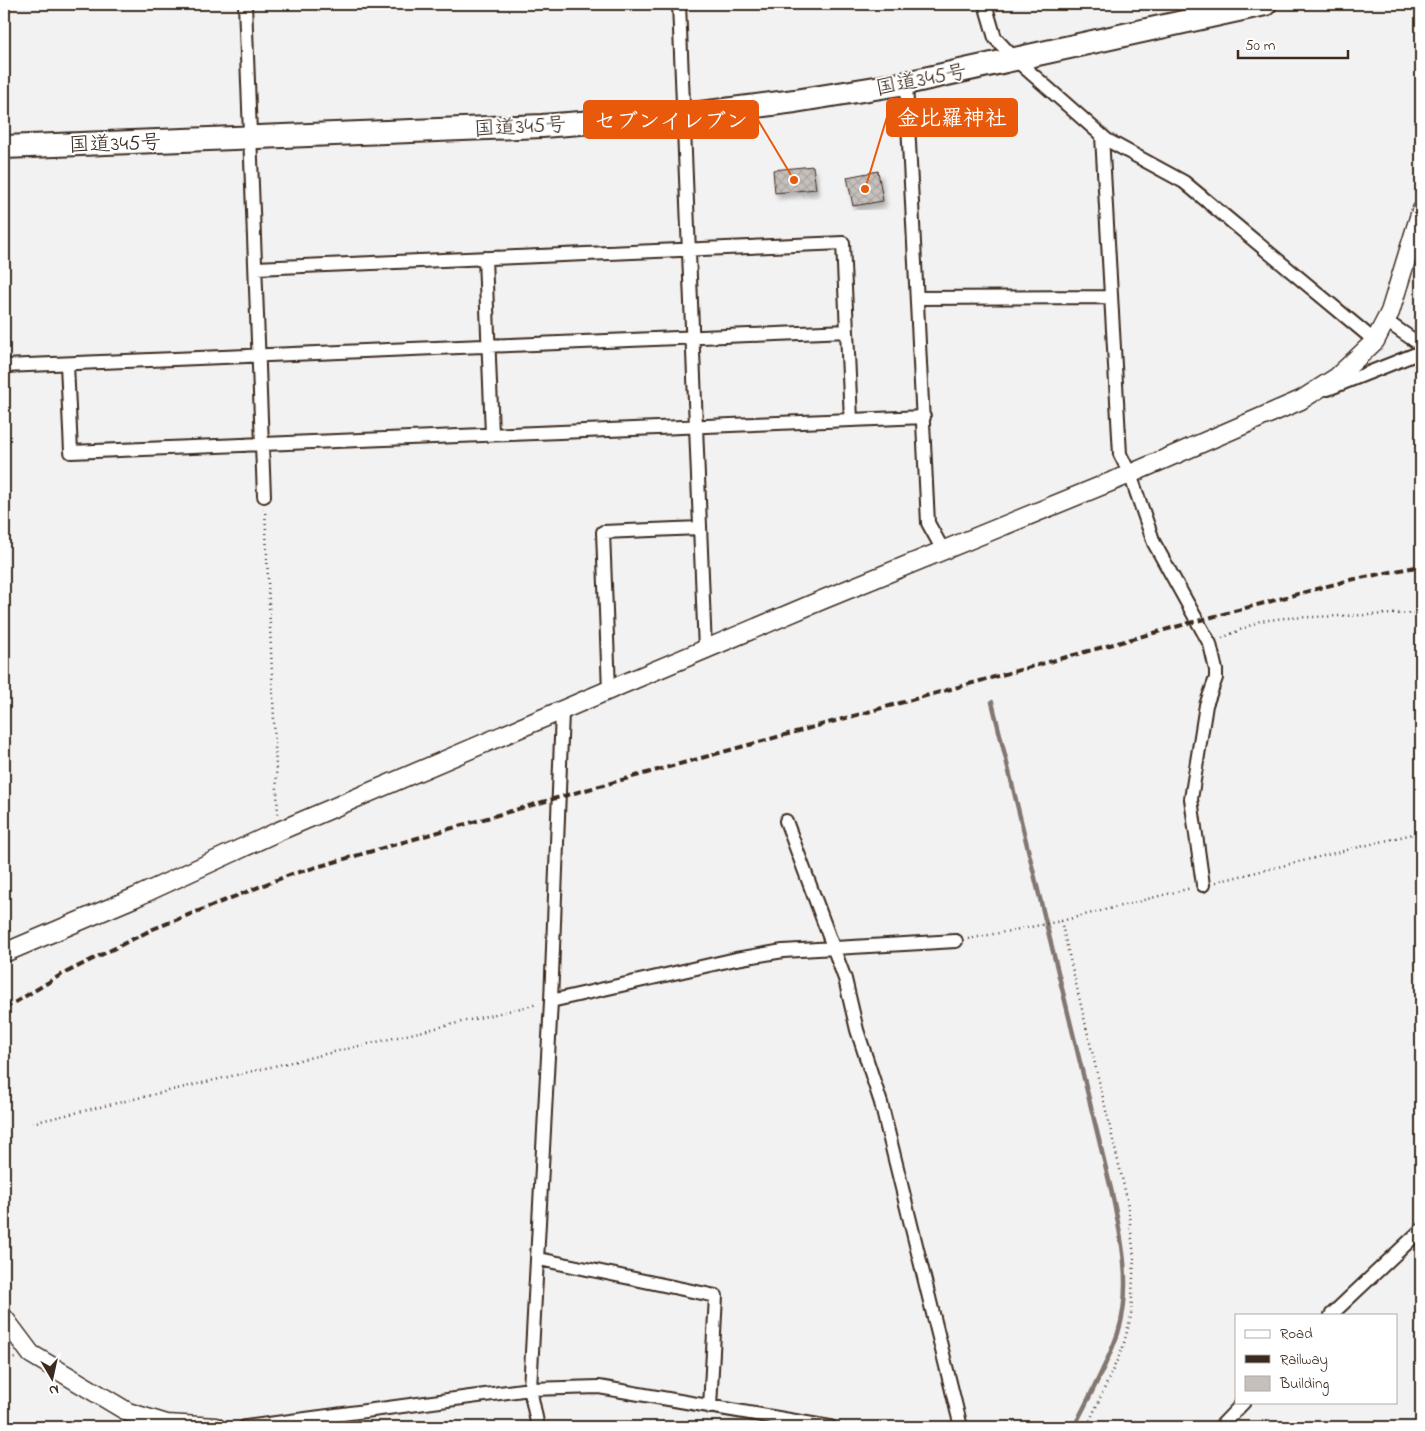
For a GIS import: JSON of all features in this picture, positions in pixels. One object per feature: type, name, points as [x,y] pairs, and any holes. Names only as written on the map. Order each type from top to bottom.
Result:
[{"type":"highway","name":"国道345号","points":[[4,147],[542,126],[684,114],[795,101],[906,82],[1016,60],[1265,4]]},
{"type":"street","points":[[245,4],[264,496]]},
{"type":"street","points":[[679,4],[705,650]]},
{"type":"street","points":[[985,4],[996,38],[1016,60],[1102,136],[1184,182],[1375,341]]},
{"type":"street","points":[[906,82],[928,523],[943,550]]},
{"type":"street","points":[[1102,136],[1120,454],[1130,474],[1154,543],[1210,644],[1216,678],[1206,705],[1191,799],[1203,885]]},
{"type":"street","points":[[1301,400],[1337,377],[1375,341],[1386,321],[1417,238],[1421,211]]},
{"type":"street","points":[[256,268],[844,243],[851,420]]},
{"type":"street","points":[[485,258],[492,434]]},
{"type":"street","points":[[917,298],[1111,297]]},
{"type":"street","points":[[1386,321],[1421,345]]},
{"type":"street","points":[[4,366],[847,331]]},
{"type":"street","points":[[4,953],[136,897],[279,831],[562,712],[609,690],[1130,474],[1301,400],[1421,352]]},
{"type":"street","points":[[67,364],[71,452],[924,417]]},
{"type":"street","points":[[609,690],[603,532],[700,528]]},
{"type":"street","points":[[538,1427],[530,1389],[539,1260],[562,712]]},
{"type":"street","points":[[786,821],[845,979],[857,1030],[881,1103],[961,1427]]},
{"type":"street","points":[[551,1001],[736,959],[783,951],[956,941]]},
{"type":"street","points":[[1333,1314],[1421,1230]]},
{"type":"street","points":[[539,1260],[716,1296],[710,1407]]},
{"type":"street","points":[[4,1318],[31,1354],[128,1412],[167,1424],[216,1427]]},
{"type":"street","points":[[245,1427],[530,1389],[599,1387],[830,1427]]},
{"type":"street","points":[[1220,1427],[1242,1404]]},
{"type":"path","points":[[264,496],[279,831]]},
{"type":"path","points":[[1210,644],[1234,630],[1260,621],[1286,618],[1421,613]]},
{"type":"path","points":[[956,941],[1061,920],[1421,832]]},
{"type":"path","points":[[1061,920],[1127,1199],[1134,1256],[1131,1316],[1123,1347],[1087,1427]]},
{"type":"path","points":[[32,1123],[551,1001]]},
{"type":"building","points":[[813,166],[816,189],[775,193],[773,170]]},
{"type":"building","points":[[878,171],[883,201],[853,206],[847,177]]},
{"type":"waterway","points":[[992,702],[1111,1189],[1122,1242],[1125,1297],[1118,1333],[1103,1369],[1074,1427]]},
{"type":"railway","points":[[4,1009],[59,976],[153,929],[289,875],[560,797],[1197,621],[1350,580],[1421,566]]},
{"type":"place","name":"セブンイレブン","points":[[794,180]]},
{"type":"place","name":"金比羅神社","points":[[865,189]]}]
